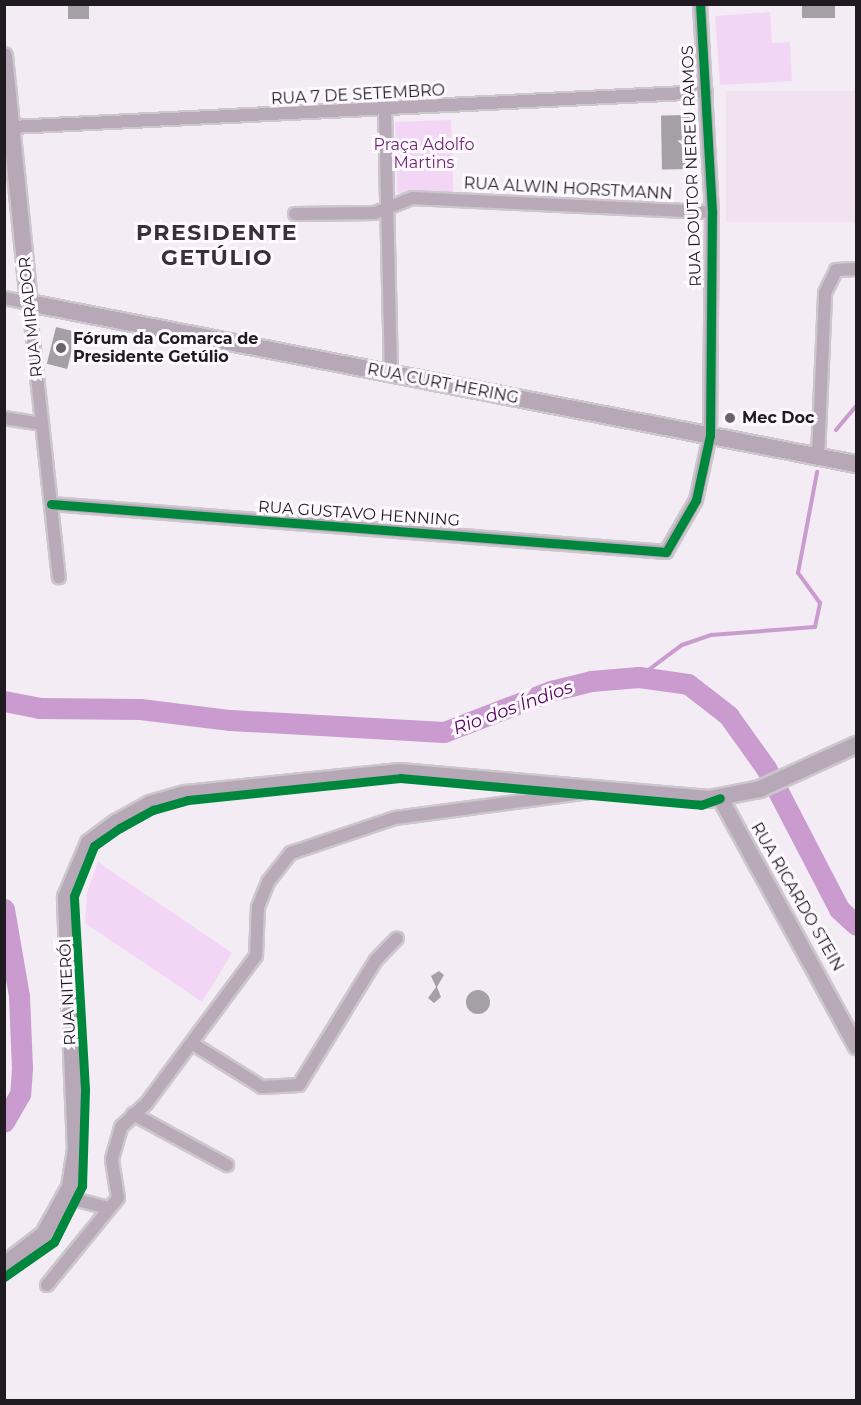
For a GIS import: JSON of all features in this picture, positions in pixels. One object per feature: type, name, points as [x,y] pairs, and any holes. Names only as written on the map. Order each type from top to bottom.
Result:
[{"type":"main road","name":"RUA MIRADOR","points":[[4,57],[29,303]]},
{"type":"main road","name":"RUA CURT HERING","points":[[29,303],[856,464]]},
{"type":"main road","name":"RUA NITERÓI","points":[[4,1266],[44,1234],[66,1197],[76,1151],[64,925],[68,884],[89,843],[162,800],[275,782],[411,772],[720,798],[760,789],[811,768],[856,745]]},
{"type":"street","name":"RUA DOUTOR NEREU RAMOS","points":[[666,552],[696,500],[710,435],[711,212],[700,4]]},
{"type":"street","name":"RUA 7 DE SETEMBRO","points":[[12,127],[706,93]]},
{"type":"street","points":[[385,110],[391,373]]},
{"type":"street","name":"RUA ALWIN HORSTMANN","points":[[295,214],[375,213],[387,204],[412,198],[711,212]]},
{"type":"street","points":[[818,456],[825,293],[836,270],[856,269]]},
{"type":"street","points":[[4,298],[29,303]]},
{"type":"street","name":"RUA MIRADOR","points":[[29,303],[59,577]]},
{"type":"street","points":[[4,418],[42,424]]},
{"type":"street","name":"RUA GUSTAVO HENNING","points":[[51,504],[666,552]]},
{"type":"street","points":[[47,1285],[118,1198],[114,1144],[133,1114],[193,1044],[256,956],[258,907],[268,882],[291,853],[395,818],[580,795],[597,786]]},
{"type":"street","name":"RUA RICARDO STEIN","points":[[720,798],[856,1046]]},
{"type":"street","points":[[193,1044],[262,1087],[299,1085],[376,960],[397,938]]},
{"type":"street","points":[[133,1114],[227,1165]]},
{"type":"street","points":[[66,1197],[108,1208]]},
{"type":"shaded area","points":[[726,91],[856,91],[856,222],[726,222]]},
{"type":"green space","points":[[770,12],[772,43],[790,42],[792,81],[720,85],[715,16]]},
{"type":"green space","name":"Praça Adolfo Martins","points":[[451,120],[453,191],[398,193],[395,122]]},
{"type":"green space","points":[[98,862],[232,953],[202,1002],[85,923],[87,893]]},
{"type":"building","points":[[68,4],[89,4],[89,19],[68,19]]},
{"type":"building","points":[[802,4],[835,4],[835,18],[802,18]]},
{"type":"building","points":[[690,115],[691,169],[662,169],[661,116]]},
{"type":"building","name":"Fórum da Comarca de Presidente Getúlio","points":[[56,327],[76,332],[67,369],[47,364]]},
{"type":"building","points":[[439,971],[444,975],[437,987],[441,997],[434,1003],[428,998],[436,987],[431,976]]},
{"type":"building","points":[[478,990],[483,991],[489,997],[489,1007],[483,1013],[478,1014],[473,1013],[467,1007],[466,1002],[467,997],[473,991]]},
{"type":"waterway","points":[[836,430],[856,406]]},
{"type":"waterway","points":[[639,677],[682,645],[711,635],[815,627],[820,603],[798,573],[817,472]]},
{"type":"waterway","name":"Rio dos Índios","points":[[4,701],[39,708],[140,709],[230,720],[444,732],[551,691],[591,681],[639,677],[688,684],[728,715],[766,768],[839,909],[856,925]]},
{"type":"waterway","points":[[4,909],[19,996],[22,1068],[20,1094],[4,1122]]},
{"type":"cycle path","points":[[51,504],[666,552],[696,500],[710,435],[712,212],[700,4]]},
{"type":"cycle path","points":[[4,1277],[54,1242],[82,1186],[85,1089],[74,896],[94,846],[120,828],[153,810],[188,800],[400,778],[701,805],[720,798]]},
{"type":"place","name":"Fórum da Comarca de Presidente Getúlio","points":[[61,348]]},
{"type":"place","name":"Mec Doc","points":[[730,418]]},
{"type":"district","name":"PRESIDENTE GETÚLIO","points":[[217,244]]}]
